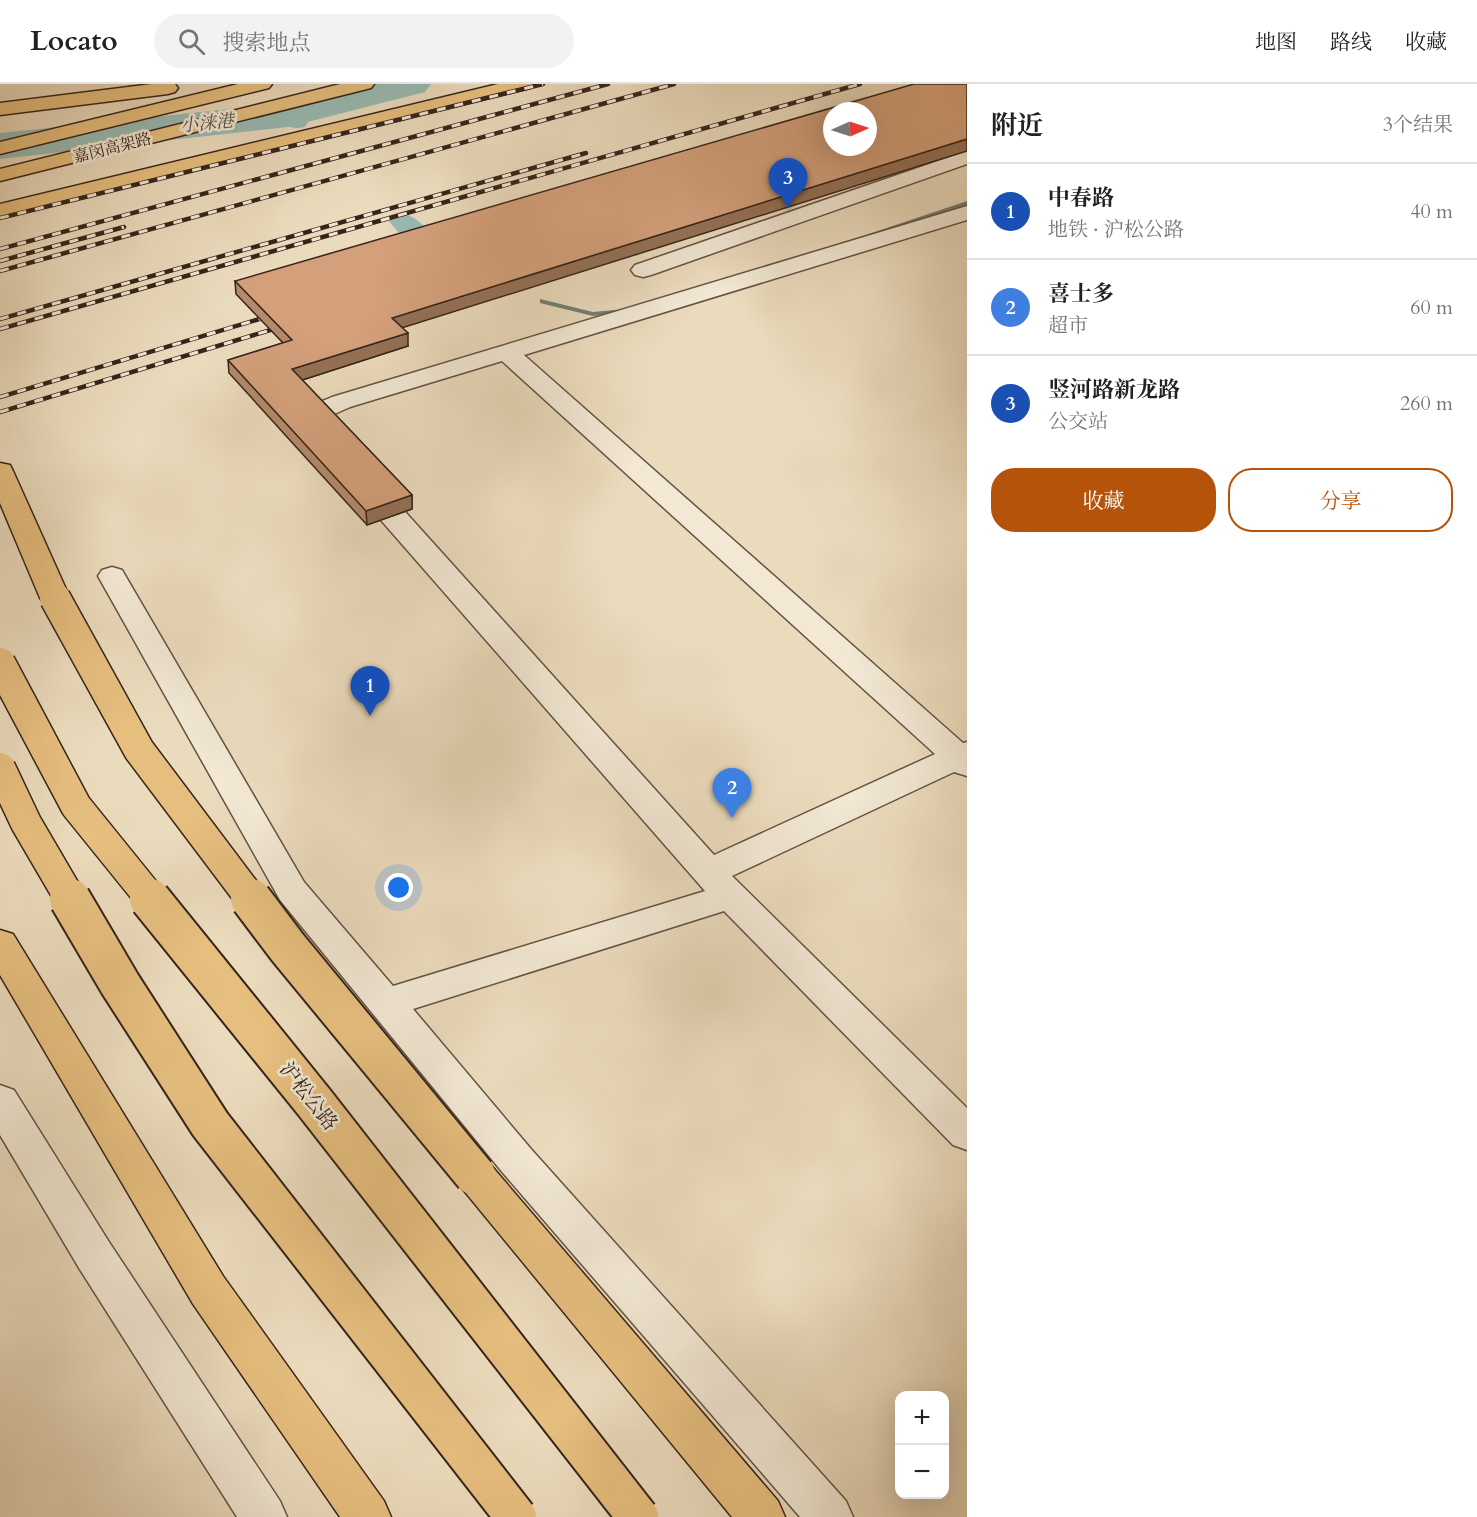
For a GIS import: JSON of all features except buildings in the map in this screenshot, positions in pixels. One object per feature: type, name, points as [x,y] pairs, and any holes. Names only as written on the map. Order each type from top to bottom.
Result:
[{"type":"main road","points":[[0,96],[111,84]]},
{"type":"main road","points":[[0,110],[196,84]]},
{"type":"main road","name":"嘉闵高架路","points":[[0,148],[262,84]]},
{"type":"main road","name":"嘉闵高架路","points":[[0,175],[364,84]]},
{"type":"main road","points":[[0,197],[481,84]]},
{"type":"main road","points":[[0,211],[523,84]]},
{"type":"main road","points":[[0,471],[55,598],[139,750],[288,948],[615,1345],[762,1517]]},
{"type":"main road","name":"沪松公路","points":[[0,663],[76,806],[314,1102],[638,1517]]},
{"type":"main road","points":[[0,768],[26,822],[120,984],[210,1124],[516,1517]]},
{"type":"main road","points":[[0,944],[208,1290],[368,1517]]},
{"type":"street","points":[[643,270],[967,157]]},
{"type":"street","points":[[967,213],[341,402],[316,413],[313,425],[719,884],[967,1133]]},
{"type":"street","points":[[386,1003],[719,884],[964,759],[506,352]]},
{"type":"street","points":[[112,576],[292,891],[517,1161],[831,1517]]},
{"type":"street","points":[[0,1101],[94,1255],[264,1517]]},
{"type":"waterway","name":"小涞港","points":[[0,146],[288,115],[411,84]]},
{"type":"waterway","points":[[288,115],[296,122]]},
{"type":"waterway","points":[[849,242],[967,203]]},
{"type":"waterway","points":[[402,221],[415,232]]},
{"type":"waterway","points":[[543,301],[593,314],[625,311]]},
{"type":"railway","points":[[0,218],[543,84]]},
{"type":"railway","points":[[0,249],[608,84]]},
{"type":"railway","points":[[0,271],[674,84]]},
{"type":"railway","points":[[0,329],[860,84]]},
{"type":"railway","points":[[0,319],[586,153]]},
{"type":"railway","points":[[0,261],[124,227]]},
{"type":"railway","points":[[0,397],[276,314]]},
{"type":"railway","points":[[0,412],[287,325]]},
{"type":"place","name":"竖河路新龙路","points":[[788,208]]},
{"type":"place","name":"中春路","points":[[370,716]]},
{"type":"place","name":"喜士多","points":[[732,818]]}]
